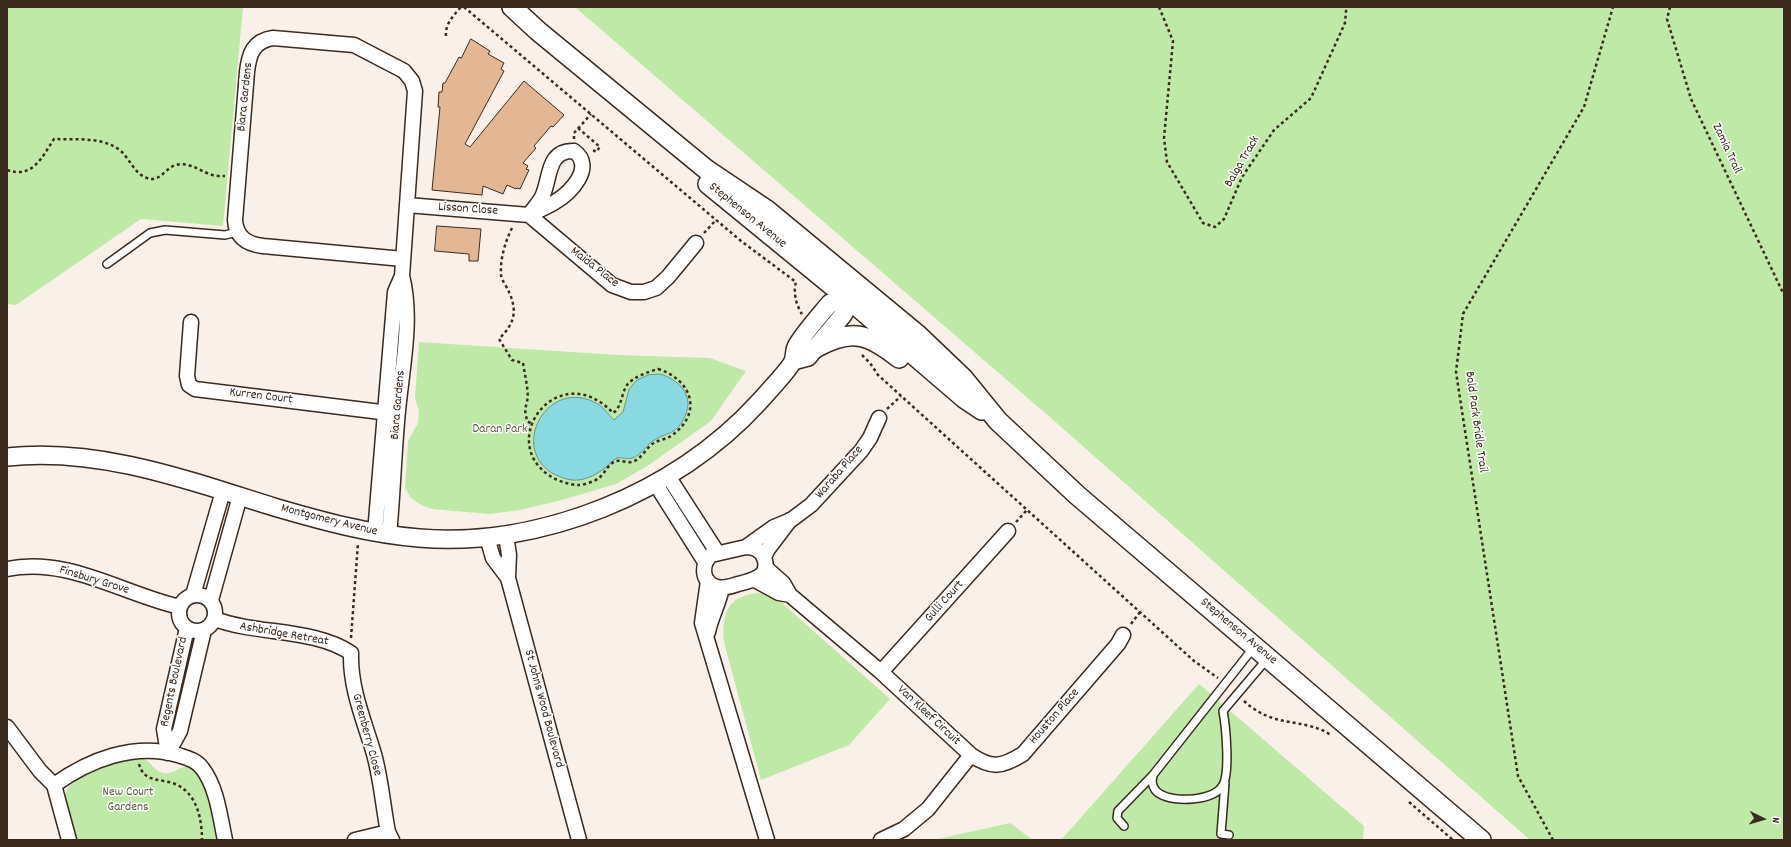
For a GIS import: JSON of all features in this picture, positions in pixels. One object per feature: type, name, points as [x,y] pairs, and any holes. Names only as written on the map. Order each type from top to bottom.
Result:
[{"type":"main road","name":"Stephenson Avenue","points":[[498,7],[620,115],[740,209],[851,301],[964,398],[998,422],[1078,495],[1480,840]]},
{"type":"main road","name":"Stephenson Avenue","points":[[512,7],[538,31],[707,170],[768,211],[918,335],[963,378],[998,422]]},
{"type":"main road","points":[[817,347],[833,338],[844,335],[853,335],[872,340],[882,345],[936,389],[964,398]]},
{"type":"street","name":"Biara Gardens","points":[[237,232],[235,220],[248,66],[254,47],[267,39],[354,45],[407,74],[414,86],[416,100],[402,276],[406,293],[407,320],[375,533]]},
{"type":"street","name":"Lisson Close","points":[[407,205],[529,214],[553,204],[571,189],[581,175],[583,160],[580,155],[574,151],[568,151],[558,156],[551,168],[542,196],[529,214]]},
{"type":"street","points":[[768,211],[838,274],[851,301]]},
{"type":"street","name":"Maida Place","points":[[529,214],[612,285],[631,292],[644,292],[656,288],[668,277],[700,238]]},
{"type":"street","points":[[237,232],[246,242],[263,246],[403,259]]},
{"type":"street","name":"Montgomery Avenue","points":[[7,457],[67,456],[106,460],[146,469],[375,533],[422,539],[460,539],[506,535],[575,518],[623,500],[661,480],[727,434],[757,404],[793,362],[808,356],[817,347],[843,315],[851,301]]},
{"type":"street","name":"Montgomery Avenue","points":[[793,362],[796,348],[830,303],[851,301],[883,306]]},
{"type":"street","name":"Kurren Court","points":[[191,322],[187,376],[189,385],[195,389],[392,413]]},
{"type":"street","name":"Waraba Place","points":[[746,547],[774,527],[791,520],[811,505],[856,456],[870,438],[878,418]]},
{"type":"street","points":[[661,480],[717,552]]},
{"type":"street","points":[[661,480],[705,562]]},
{"type":"street","points":[[193,595],[223,491]]},
{"type":"street","points":[[211,600],[240,496]]},
{"type":"street","name":"Waraba Place","points":[[764,562],[768,549],[791,520]]},
{"type":"street","name":"Gulli Court","points":[[881,672],[1008,531]]},
{"type":"street","name":"St Johns Wood Boulevard","points":[[506,535],[509,555],[508,578],[579,840]]},
{"type":"street","name":"St Johns Wood Boulevard","points":[[488,537],[492,558],[508,578]]},
{"type":"street","points":[[746,547],[755,548],[764,562],[762,574],[755,580],[722,588],[714,586],[708,581],[704,574],[705,562],[711,554],[717,552],[746,547]]},
{"type":"street","name":"Van Kleef Circuit","points":[[764,562],[783,583],[790,595],[881,672],[971,755],[928,809],[904,829],[881,840]]},
{"type":"street","name":"Finsbury Grove","points":[[7,569],[38,566],[58,568],[180,607]]},
{"type":"street","name":"Van Kleef Circuit","points":[[755,580],[779,593],[790,595]]},
{"type":"street","points":[[708,581],[702,623],[708,636],[767,840]]},
{"type":"street","points":[[708,636],[710,622],[720,599],[722,588]]},
{"type":"street","points":[[180,607],[187,597],[202,595],[211,600],[216,609],[215,619]]},
{"type":"street","name":"Regents Boulevard","points":[[180,607],[179,616],[187,628],[195,631],[204,630],[212,624],[215,619]]},
{"type":"street","name":"Ashbridge Retreat","points":[[215,619],[233,626],[322,639],[338,644],[351,653]]},
{"type":"street","name":"Regents Boulevard","points":[[168,752],[164,729],[187,628]]},
{"type":"street","name":"Regents Boulevard","points":[[168,752],[180,731],[204,630]]},
{"type":"street","name":"Houston Place","points":[[971,755],[982,762],[995,766],[1008,763],[1024,754],[1118,644],[1123,635]]},
{"type":"street","name":"Greenberry Close","points":[[351,653],[351,672],[355,697],[374,755],[390,836]]},
{"type":"street","points":[[7,726],[40,771],[54,785],[69,840]]},
{"type":"street","points":[[54,785],[83,768],[111,757],[138,751],[168,752],[196,762],[208,777],[216,800],[225,840]]},
{"type":"street","points":[[355,840],[390,836]]},
{"type":"lane","points":[[107,264],[157,230],[226,235],[237,232]]},
{"type":"lane","points":[[1124,826],[1117,818],[1118,811],[1153,775],[1262,652]]},
{"type":"lane","points":[[1228,835],[1220,834],[1227,734],[1224,712],[1262,652]]},
{"type":"lane","points":[[1153,775],[1153,785],[1162,795],[1186,799],[1204,797],[1215,793],[1223,785],[1225,779]]},
{"type":"path","points":[[446,36],[446,28],[460,7]]},
{"type":"path","points":[[464,7],[716,220],[756,253],[796,282],[795,289],[797,302],[799,309],[805,318]]},
{"type":"path","name":"Balga Track","points":[[1159,7],[1173,41],[1164,138],[1167,162],[1203,223],[1215,227],[1224,219],[1242,178],[1274,130],[1311,98],[1345,24],[1346,11],[1349,7]]},
{"type":"path","name":"Bold Park Bridle Trail","points":[[1553,840],[1518,776],[1456,372],[1463,314],[1584,107],[1613,7]]},
{"type":"path","name":"Zamia Trail","points":[[1670,7],[1667,19],[1691,99],[1784,295]]},
{"type":"path","points":[[575,135],[578,128],[591,114]]},
{"type":"path","points":[[578,128],[600,147],[596,152],[591,148]]},
{"type":"path","points":[[7,170],[20,173],[36,165],[54,139],[100,141],[109,143],[122,153],[141,175],[148,178],[159,177],[172,166],[184,164],[193,166],[213,175],[231,177]]},
{"type":"path","points":[[700,238],[716,220]]},
{"type":"path","points":[[512,227],[504,246],[501,276],[510,293],[514,309],[511,326],[499,339],[512,360],[523,363],[528,397],[525,410],[527,422],[532,424]]},
{"type":"path","points":[[859,353],[870,363],[878,375],[901,396],[1194,661],[1220,680]]},
{"type":"path","points":[[658,369],[669,373],[682,382],[690,397],[690,415],[680,428],[669,437],[653,443],[643,455],[632,462],[617,461],[610,465],[598,479],[579,485],[558,480],[541,470],[532,453],[529,438],[532,424],[549,400],[565,394],[584,395],[595,399],[606,405],[613,413],[617,410],[627,385],[648,372],[658,369]]},
{"type":"path","points":[[878,418],[901,396]]},
{"type":"path","points":[[351,653],[357,552],[375,533]]},
{"type":"path","points":[[1242,699],[1258,713],[1265,716],[1322,730],[1336,739]]},
{"type":"path","points":[[138,758],[140,767],[148,777],[173,783],[188,793],[199,812],[202,827],[202,840]]},
{"type":"path","points":[[1405,799],[1453,840]]},
{"type":"green space","points":[[7,7],[243,7],[223,226],[141,219],[16,305],[7,304]]},
{"type":"green space","points":[[575,7],[1784,7],[1784,840],[1530,840],[1052,419]]},
{"type":"green space","name":"Daran Park","points":[[419,342],[617,355],[710,358],[746,371],[711,421],[649,465],[616,484],[562,500],[520,510],[489,514],[432,509],[421,505],[410,497],[405,488],[408,441],[418,423],[419,411],[415,398]]},
{"type":"green space","points":[[756,593],[773,595],[890,699],[849,745],[761,780],[724,642],[724,624],[728,609],[732,603],[738,599],[746,595]]},
{"type":"green space","points":[[1199,684],[1364,826],[1363,840],[1061,840]]},
{"type":"green space","name":"New Court Gardens","points":[[143,758],[163,773],[170,773],[183,767],[189,767],[195,771],[201,778],[206,788],[214,811],[218,840],[75,840],[65,798],[68,788],[84,773],[96,768],[121,761]]},
{"type":"green space","points":[[1010,823],[1033,840],[933,840]]},
{"type":"water","points":[[660,374],[667,376],[678,384],[683,389],[688,401],[688,408],[685,416],[675,430],[653,441],[635,457],[628,459],[617,458],[599,472],[582,479],[571,480],[558,476],[552,473],[540,462],[534,448],[534,433],[540,419],[549,408],[562,400],[577,397],[597,403],[614,420],[623,412],[629,389],[637,380],[648,375]]},
{"type":"building","points":[[471,39],[490,51],[488,54],[504,63],[501,69],[504,71],[465,144],[470,147],[524,81],[564,115],[553,127],[551,126],[534,146],[536,148],[523,163],[528,166],[526,169],[529,170],[520,189],[507,185],[503,194],[483,186],[482,195],[432,190],[440,107],[438,107],[439,92],[442,92],[443,83],[445,83],[459,57],[461,58]]},
{"type":"building","points":[[437,226],[481,229],[478,261],[469,261],[469,254],[435,251]]}]
